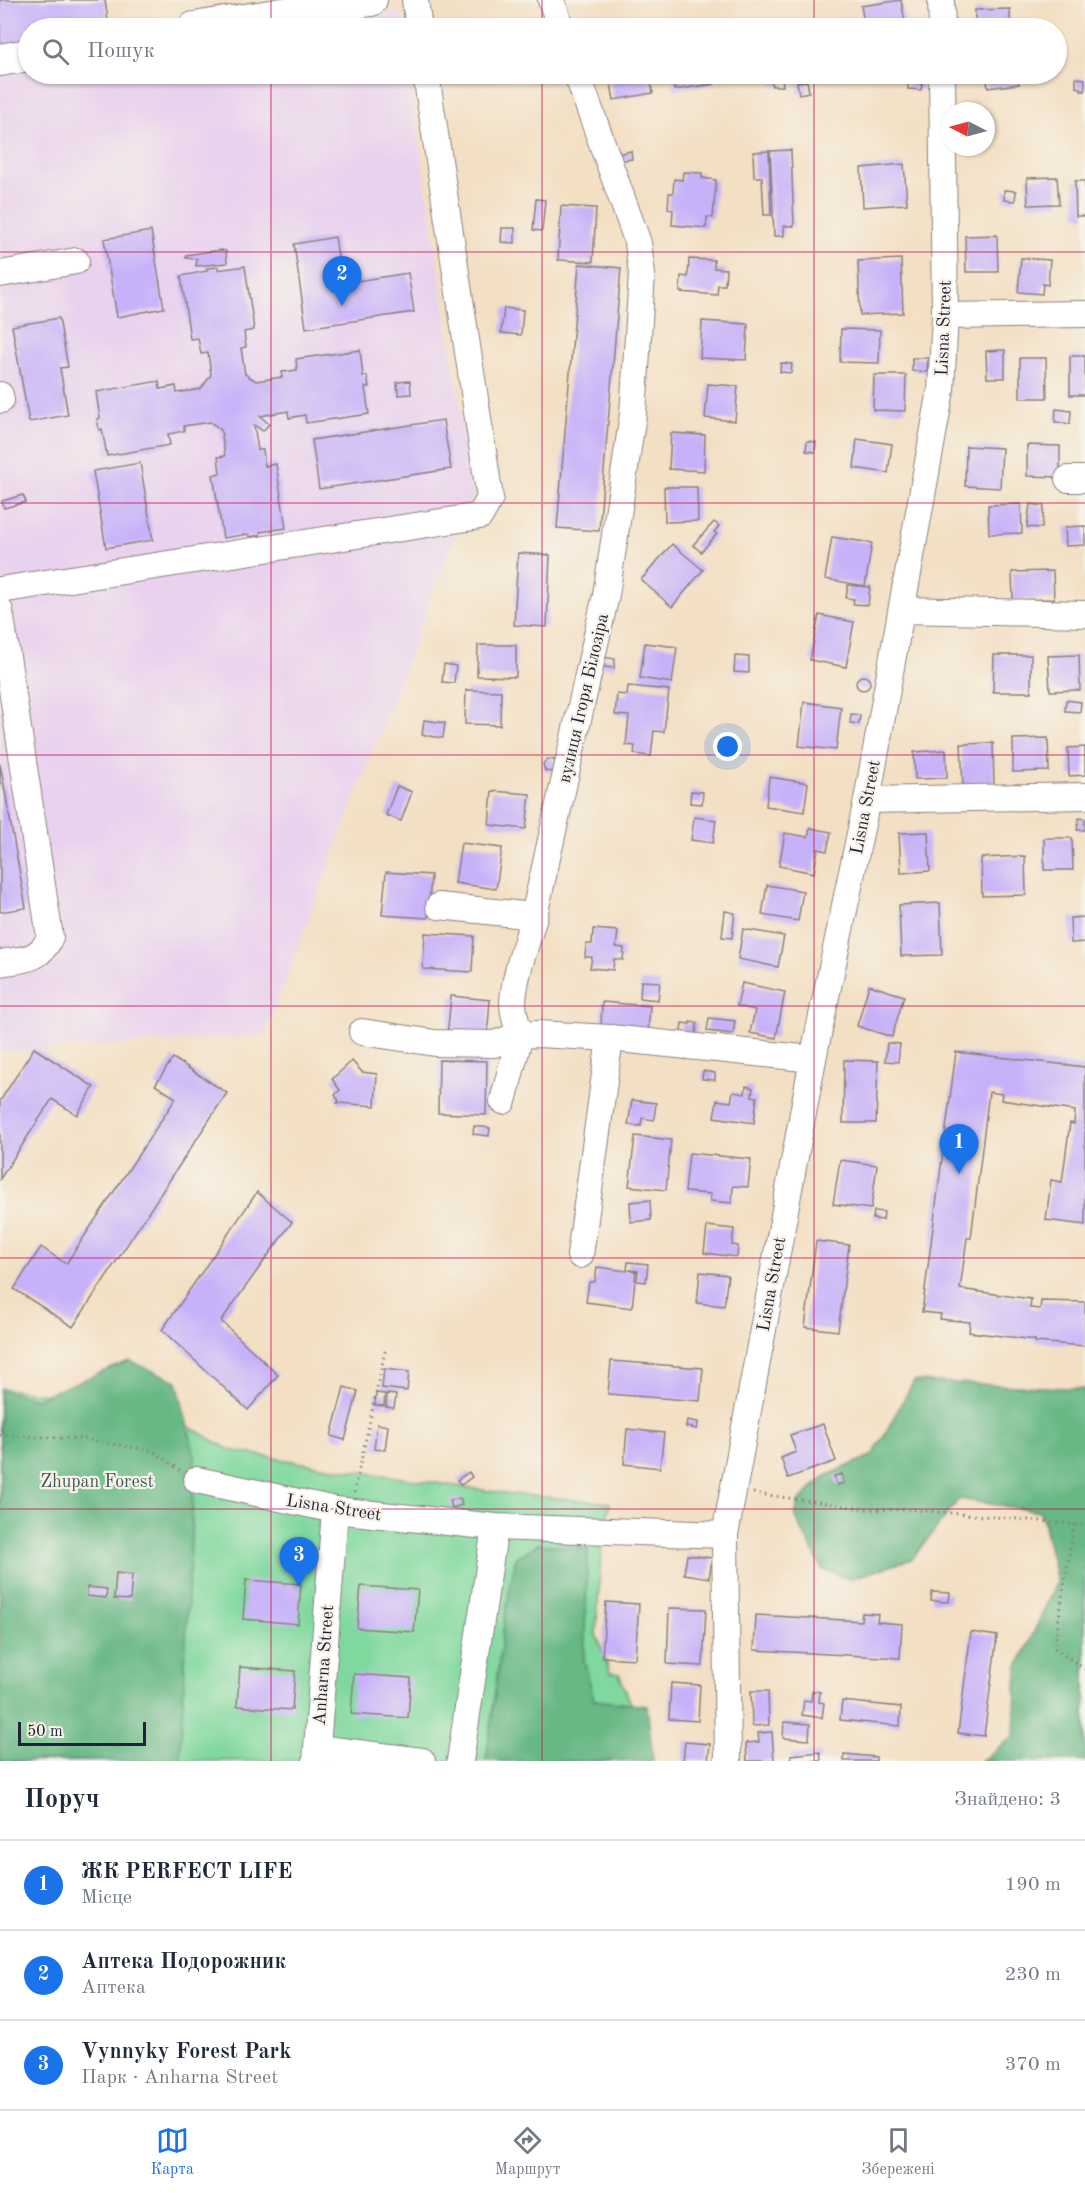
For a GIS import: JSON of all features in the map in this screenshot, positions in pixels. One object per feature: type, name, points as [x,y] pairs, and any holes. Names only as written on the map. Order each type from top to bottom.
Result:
[{"type":"main road","points":[[257,18],[371,0]]},
{"type":"main road","points":[[0,60],[18,57]]},
{"type":"street","points":[[415,0],[418,18]]},
{"type":"street","points":[[551,0],[557,18]]},
{"type":"street","points":[[941,0],[942,18]]},
{"type":"street","points":[[0,590],[480,516],[490,498],[428,84]]},
{"type":"street","name":"вулиця Ігоря Білозіра","points":[[520,1035],[513,1003],[606,595],[633,414],[642,274],[638,243],[581,84]]},
{"type":"street","name":"Lisna Street","points":[[728,1761],[725,1535],[813,1059],[867,800],[941,390],[945,316],[942,84]]},
{"type":"street","points":[[0,274],[76,261]]},
{"type":"street","points":[[945,316],[1085,314]]},
{"type":"street","points":[[0,395],[1,400]]},
{"type":"street","points":[[902,610],[1085,614]]},
{"type":"street","points":[[0,611],[50,937],[45,950],[29,958],[0,963]]},
{"type":"street","points":[[867,800],[1085,796]]},
{"type":"street","points":[[439,906],[534,916]]},
{"type":"street","points":[[362,1032],[435,1043],[494,1044],[520,1035],[538,1034],[610,1038],[813,1059]]},
{"type":"street","points":[[503,1101],[520,1035]]},
{"type":"street","points":[[580,1255],[610,1038]]},
{"type":"street","name":"Lisna Street","points":[[197,1480],[342,1511],[495,1527],[725,1535]]},
{"type":"street","name":"Anharna Street","points":[[342,1511],[316,1755],[422,1761]]},
{"type":"street","points":[[460,1761],[495,1527]]},
{"type":"path","points":[[342,1511],[386,1347]]},
{"type":"path","points":[[0,1434],[84,1439],[153,1450],[197,1480]]},
{"type":"path","points":[[734,1491],[866,1509],[916,1510],[1085,1526]]},
{"type":"path","points":[[1074,1524],[1054,1648],[1085,1669]]},
{"type":"shaded area","points":[[400,12],[401,18],[360,18]]},
{"type":"shaded area","points":[[18,71],[18,84],[411,84],[473,495],[461,519],[264,1036],[0,1052],[0,74]]},
{"type":"green space","name":"Zhupan Forest","points":[[129,1361],[177,1381],[195,1457],[180,1761],[0,1761],[0,1390],[36,1399]]},
{"type":"green space","points":[[914,1381],[1085,1389],[1085,1761],[981,1761],[1014,1736],[1017,1669],[1057,1581],[1041,1512],[959,1499],[912,1559],[849,1579],[822,1569],[795,1516],[799,1501],[824,1477],[873,1455]]},
{"type":"green space","points":[[0,1388],[33,1393],[137,1397],[230,1450],[503,1493],[610,1503],[602,1540],[596,1634],[610,1673],[619,1674],[653,1761],[0,1761]]},
{"type":"green space","points":[[538,1544],[588,1549],[584,1660],[594,1700],[647,1706],[653,1761],[486,1761],[505,1615],[516,1558]]},
{"type":"building","points":[[0,0],[105,0],[108,18],[18,18],[18,46],[0,49]]},
{"type":"building","points":[[901,0],[904,18],[863,18],[861,6]]},
{"type":"building","points":[[1010,9],[1010,18],[975,18],[975,10]]},
{"type":"building","points":[[1076,78],[1085,79],[1085,91],[1076,87]]},
{"type":"building","points":[[611,84],[651,84],[653,93],[614,100]]},
{"type":"building","points":[[673,84],[714,84],[674,90]]},
{"type":"building","points":[[797,84],[808,84],[809,92],[799,94]]},
{"type":"building","points":[[908,84],[922,84],[921,90],[908,89]]},
{"type":"building","points":[[987,84],[1019,84],[988,88]]},
{"type":"building","points":[[791,150],[794,226],[784,226],[784,236],[774,236],[770,151]]},
{"type":"building","points":[[631,151],[632,159],[618,161],[617,154]]},
{"type":"building","points":[[769,151],[771,215],[764,215],[762,177],[754,177],[753,152]]},
{"type":"building","points":[[904,164],[907,204],[863,207],[861,168]]},
{"type":"building","points":[[683,172],[702,173],[702,178],[716,180],[713,218],[707,217],[706,228],[672,225],[673,210],[668,209],[669,193],[673,193],[674,179],[682,180]]},
{"type":"building","points":[[1057,177],[1059,204],[1028,205],[1027,178]]},
{"type":"building","points":[[1075,181],[1085,181],[1085,216],[1076,216]]},
{"type":"building","points":[[1004,190],[1016,191],[1015,201],[1004,200]]},
{"type":"building","points":[[536,199],[545,200],[542,231],[533,230]]},
{"type":"building","points":[[561,206],[596,208],[593,262],[558,260]]},
{"type":"building","points":[[502,228],[515,228],[515,243],[501,242]]},
{"type":"building","points":[[151,231],[164,308],[117,317],[104,239]]},
{"type":"building","points":[[997,235],[998,272],[966,272],[965,236]]},
{"type":"building","points":[[335,237],[343,289],[351,288],[350,282],[408,273],[414,312],[306,328],[294,244]]},
{"type":"building","points":[[226,251],[227,263],[196,266],[197,259],[186,258],[186,255]]},
{"type":"building","points":[[1021,258],[1050,260],[1048,285],[1043,284],[1042,294],[1018,292]]},
{"type":"building","points":[[689,259],[714,260],[714,268],[726,269],[725,285],[718,285],[717,295],[680,292],[681,276],[688,277]]},
{"type":"building","points":[[901,259],[903,313],[860,315],[858,261]]},
{"type":"building","points":[[579,264],[621,268],[599,531],[557,528]]},
{"type":"building","points":[[245,266],[254,330],[244,332],[246,347],[241,348],[245,374],[256,381],[282,377],[282,372],[297,370],[296,359],[360,350],[363,376],[367,376],[369,387],[365,387],[369,414],[306,423],[305,415],[289,418],[288,411],[260,416],[269,424],[263,431],[254,425],[258,450],[263,450],[265,466],[276,464],[286,528],[260,532],[260,535],[249,537],[249,534],[223,538],[213,475],[220,473],[218,457],[225,456],[221,430],[210,422],[184,426],[184,431],[168,434],[170,445],[107,456],[102,429],[99,430],[97,419],[100,418],[96,392],[159,381],[160,389],[176,386],[177,393],[201,389],[211,375],[208,353],[201,354],[198,338],[190,339],[181,276],[207,271],[207,268],[218,267],[218,270]]},
{"type":"building","points":[[504,308],[523,310],[521,335],[501,333]]},
{"type":"building","points":[[59,318],[68,367],[60,368],[68,415],[29,422],[12,326]]},
{"type":"building","points":[[702,321],[748,324],[746,360],[700,358]]},
{"type":"building","points":[[841,329],[880,330],[879,363],[840,362]]},
{"type":"building","points":[[1005,350],[1005,378],[987,378],[986,351]]},
{"type":"building","points":[[1070,356],[1085,356],[1085,395],[1070,395]]},
{"type":"building","points":[[912,358],[928,358],[927,372],[912,371]]},
{"type":"building","points":[[1020,358],[1046,358],[1047,398],[1020,398]]},
{"type":"building","points":[[781,363],[792,364],[791,373],[780,372]]},
{"type":"building","points":[[874,375],[906,375],[905,411],[873,410]]},
{"type":"building","points":[[410,381],[411,394],[398,395],[397,382]]},
{"type":"building","points":[[708,384],[738,386],[735,421],[705,418]]},
{"type":"building","points":[[1056,409],[1071,411],[1070,424],[1055,422]]},
{"type":"building","points":[[443,420],[451,469],[319,489],[312,440]]},
{"type":"building","points":[[671,433],[705,435],[704,471],[669,469]]},
{"type":"building","points":[[857,439],[892,444],[888,473],[854,468]]},
{"type":"building","points":[[807,441],[816,442],[815,452],[806,451]]},
{"type":"building","points":[[1027,445],[1060,446],[1060,477],[1027,476]]},
{"type":"building","points":[[966,446],[1002,448],[1000,488],[965,486]]},
{"type":"building","points":[[140,463],[153,540],[106,548],[93,471]]},
{"type":"building","points":[[664,487],[697,487],[698,521],[665,522]]},
{"type":"building","points":[[23,495],[26,502],[4,508],[2,501]]},
{"type":"building","points":[[1021,504],[1022,533],[989,534],[988,505]]},
{"type":"building","points":[[1030,504],[1044,506],[1042,528],[1027,527]]},
{"type":"building","points":[[714,522],[719,526],[714,532],[717,534],[701,552],[693,545]]},
{"type":"building","points":[[1085,526],[1085,545],[1066,546],[1065,527]]},
{"type":"building","points":[[832,537],[872,543],[865,586],[825,579]]},
{"type":"building","points":[[672,544],[703,570],[672,607],[641,580]]},
{"type":"building","points":[[518,553],[550,555],[547,627],[514,625]]},
{"type":"building","points":[[1053,571],[1054,599],[1013,600],[1012,572]]},
{"type":"building","points":[[848,585],[870,587],[868,605],[853,604],[854,599],[846,598]]},
{"type":"building","points":[[819,615],[854,622],[846,667],[810,660]]},
{"type":"building","points":[[645,643],[677,647],[672,683],[640,678]]},
{"type":"building","points":[[478,645],[516,645],[516,677],[477,676]]},
{"type":"building","points":[[994,655],[1031,655],[1031,692],[993,692]]},
{"type":"building","points":[[1079,655],[1080,690],[1050,691],[1048,656]]},
{"type":"building","points":[[598,656],[615,659],[614,668],[596,666]]},
{"type":"building","points":[[735,656],[749,657],[749,673],[734,672]]},
{"type":"building","points":[[444,664],[456,666],[454,683],[442,682]]},
{"type":"building","points":[[863,676],[868,678],[870,683],[868,688],[863,690],[858,688],[856,683],[858,678]]},
{"type":"building","points":[[628,686],[669,690],[664,732],[654,731],[651,756],[634,754],[635,746],[626,745],[629,716],[615,715],[617,694],[627,695]]},
{"type":"building","points":[[466,690],[501,691],[500,725],[465,724]]},
{"type":"building","points":[[1066,700],[1081,702],[1080,712],[1065,711]]},
{"type":"building","points":[[804,702],[841,707],[836,750],[799,746]]},
{"type":"building","points":[[851,714],[860,715],[859,724],[850,723]]},
{"type":"building","points":[[424,720],[445,723],[443,738],[422,735]]},
{"type":"building","points":[[1048,738],[1049,771],[1013,772],[1013,739]]},
{"type":"building","points":[[993,743],[994,786],[963,787],[961,744]]},
{"type":"building","points":[[1085,747],[1085,775],[1069,776],[1068,748]]},
{"type":"building","points":[[946,750],[947,778],[915,779],[914,752]]},
{"type":"building","points":[[547,759],[554,760],[557,767],[552,772],[545,771],[543,764]]},
{"type":"building","points":[[0,764],[26,908],[0,912]]},
{"type":"building","points":[[769,777],[808,783],[804,812],[766,806]]},
{"type":"building","points":[[397,786],[412,792],[401,821],[386,815]]},
{"type":"building","points":[[492,791],[530,794],[526,829],[489,825]]},
{"type":"building","points":[[691,791],[703,792],[702,804],[690,803]]},
{"type":"building","points":[[694,817],[716,820],[713,843],[691,840]]},
{"type":"building","points":[[1079,818],[1085,819],[1085,830],[1077,830]]},
{"type":"building","points":[[810,828],[831,832],[827,851],[818,849],[814,873],[779,866],[785,833],[808,837]]},
{"type":"building","points":[[928,832],[930,871],[901,873],[899,833]]},
{"type":"building","points":[[1044,838],[1072,838],[1073,870],[1044,870]]},
{"type":"building","points":[[461,843],[502,848],[496,889],[455,883]]},
{"type":"building","points":[[1025,856],[1026,895],[982,896],[981,858]]},
{"type":"building","points":[[386,872],[431,875],[428,918],[382,915]]},
{"type":"building","points":[[767,885],[803,891],[798,921],[762,915]]},
{"type":"building","points":[[940,903],[942,955],[901,956],[899,905]]},
{"type":"building","points":[[725,911],[735,913],[732,938],[722,937]]},
{"type":"building","points":[[1085,917],[1085,942],[1071,943],[1070,918]]},
{"type":"building","points":[[593,929],[618,931],[616,947],[624,948],[623,960],[614,959],[613,970],[590,968],[592,957],[585,957],[586,944],[592,944]]},
{"type":"building","points":[[743,929],[784,936],[778,967],[738,959]]},
{"type":"building","points":[[425,933],[474,936],[472,972],[423,969]]},
{"type":"building","points":[[641,981],[660,982],[658,1000],[640,998]]},
{"type":"building","points":[[742,983],[785,992],[776,1038],[750,1033],[755,1010],[737,1006]]},
{"type":"building","points":[[869,985],[904,996],[892,1037],[857,1026]]},
{"type":"building","points":[[451,996],[490,1000],[487,1040],[447,1037]]},
{"type":"building","points":[[602,1002],[650,1006],[648,1033],[601,1029]]},
{"type":"building","points":[[709,1018],[735,1021],[733,1034],[707,1031]]},
{"type":"building","points":[[690,1022],[697,1023],[696,1034],[681,1032],[682,1023],[690,1024]]},
{"type":"building","points":[[887,1043],[900,1044],[898,1062],[885,1061]]},
{"type":"building","points":[[34,1048],[94,1087],[77,1115],[52,1099],[0,1179],[0,1101]]},
{"type":"building","points":[[956,1052],[1085,1067],[1085,1225],[1046,1220],[1051,1180],[1062,1182],[1070,1123],[1074,1124],[1075,1111],[1001,1100],[1002,1094],[989,1092],[971,1238],[967,1238],[960,1289],[1031,1299],[1030,1308],[1040,1309],[1041,1301],[1085,1302],[1085,1346],[1035,1342],[1035,1340],[969,1332],[970,1322],[940,1319],[941,1314],[922,1312]]},
{"type":"building","points":[[173,1058],[227,1093],[73,1327],[14,1289],[41,1247],[66,1264],[176,1098],[155,1085]]},
{"type":"building","points":[[439,1060],[487,1061],[486,1115],[438,1113]]},
{"type":"building","points":[[844,1060],[878,1061],[876,1123],[843,1123]]},
{"type":"building","points":[[352,1061],[362,1072],[377,1074],[375,1106],[337,1103],[339,1101],[335,1095],[340,1090],[332,1079]]},
{"type":"building","points":[[703,1071],[715,1073],[715,1080],[702,1079]]},
{"type":"building","points":[[746,1086],[753,1088],[752,1096],[757,1097],[754,1123],[714,1117],[717,1100],[731,1102],[733,1092],[745,1094]]},
{"type":"building","points":[[632,1100],[656,1103],[654,1120],[642,1118],[641,1126],[628,1125]]},
{"type":"building","points":[[474,1126],[490,1128],[489,1136],[473,1134]]},
{"type":"building","points":[[635,1136],[671,1140],[666,1190],[629,1186]]},
{"type":"building","points":[[689,1153],[751,1159],[748,1187],[733,1186],[732,1203],[710,1201],[711,1194],[685,1192]]},
{"type":"building","points":[[840,1160],[877,1165],[871,1209],[833,1204]]},
{"type":"building","points":[[257,1192],[292,1222],[221,1321],[278,1375],[248,1410],[162,1330]]},
{"type":"building","points":[[650,1200],[651,1220],[631,1222],[630,1202]]},
{"type":"building","points":[[874,1211],[884,1212],[883,1220],[873,1219]]},
{"type":"building","points":[[707,1226],[734,1229],[732,1245],[738,1246],[737,1257],[704,1253]]},
{"type":"building","points":[[816,1241],[849,1245],[838,1331],[805,1327]]},
{"type":"building","points":[[628,1262],[648,1264],[646,1282],[637,1281],[638,1271],[629,1270],[636,1272],[632,1308],[586,1302],[589,1282],[595,1282],[597,1267],[627,1271]]},
{"type":"building","points":[[700,1272],[728,1275],[724,1306],[697,1303]]},
{"type":"building","points":[[611,1361],[703,1368],[700,1401],[608,1394]]},
{"type":"building","points":[[384,1369],[409,1372],[407,1391],[382,1388]]},
{"type":"building","points":[[344,1387],[358,1391],[345,1440],[331,1436]]},
{"type":"building","points":[[376,1393],[385,1394],[384,1406],[375,1405]]},
{"type":"building","points":[[387,1394],[396,1395],[394,1408],[386,1407]]},
{"type":"building","points":[[687,1420],[698,1422],[697,1429],[686,1427]]},
{"type":"building","points":[[377,1424],[388,1426],[385,1450],[374,1449]]},
{"type":"building","points":[[823,1424],[836,1461],[788,1478],[781,1458],[796,1452],[790,1435]]},
{"type":"building","points":[[627,1429],[664,1433],[660,1468],[624,1464]]},
{"type":"building","points":[[469,1472],[472,1477],[461,1485],[457,1480]]},
{"type":"building","points":[[842,1474],[844,1483],[837,1485],[834,1476]]},
{"type":"building","points":[[460,1498],[462,1505],[452,1508],[450,1500]]},
{"type":"building","points":[[687,1555],[712,1558],[709,1578],[684,1574]]},
{"type":"building","points":[[116,1573],[132,1575],[130,1600],[114,1599]]},
{"type":"building","points":[[246,1580],[301,1584],[298,1624],[243,1619]]},
{"type":"building","points":[[361,1586],[418,1590],[414,1632],[357,1628]]},
{"type":"building","points":[[87,1587],[107,1589],[106,1598],[87,1596]]},
{"type":"building","points":[[932,1592],[950,1593],[949,1602],[931,1601]]},
{"type":"building","points":[[606,1602],[639,1604],[635,1659],[602,1657]]},
{"type":"building","points":[[669,1608],[706,1609],[703,1666],[667,1664]]},
{"type":"building","points":[[862,1613],[878,1614],[877,1622],[902,1624],[900,1658],[754,1650],[756,1615],[861,1621]]},
{"type":"building","points":[[971,1632],[997,1636],[984,1736],[958,1733]]},
{"type":"building","points":[[240,1667],[295,1671],[292,1710],[237,1706]]},
{"type":"building","points":[[354,1674],[411,1678],[408,1718],[351,1714]]},
{"type":"building","points":[[671,1683],[700,1685],[698,1721],[669,1719]]},
{"type":"building","points":[[751,1691],[768,1691],[769,1725],[752,1726]]},
{"type":"building","points":[[812,1691],[820,1692],[819,1702],[824,1703],[822,1718],[802,1715],[804,1700],[811,1701]]},
{"type":"building","points":[[842,1701],[901,1707],[900,1726],[840,1720]]},
{"type":"building","points":[[784,1722],[810,1724],[809,1740],[783,1738]]},
{"type":"building","points":[[772,1732],[774,1761],[747,1761],[746,1743],[759,1742],[758,1733]]},
{"type":"building","points":[[685,1742],[710,1744],[708,1761],[683,1761]]},
{"type":"building","points":[[820,1752],[821,1761],[792,1761],[791,1755]]},
{"type":"building","points":[[844,1754],[876,1757],[876,1761],[844,1761]]},
{"type":"place","name":"Аптека Подорожник","points":[[342,306]]},
{"type":"place","name":"ЖК PERFECT LIFE","points":[[959,1174]]},
{"type":"place","name":"Vynnyky Forest Park","points":[[299,1587]]}]
